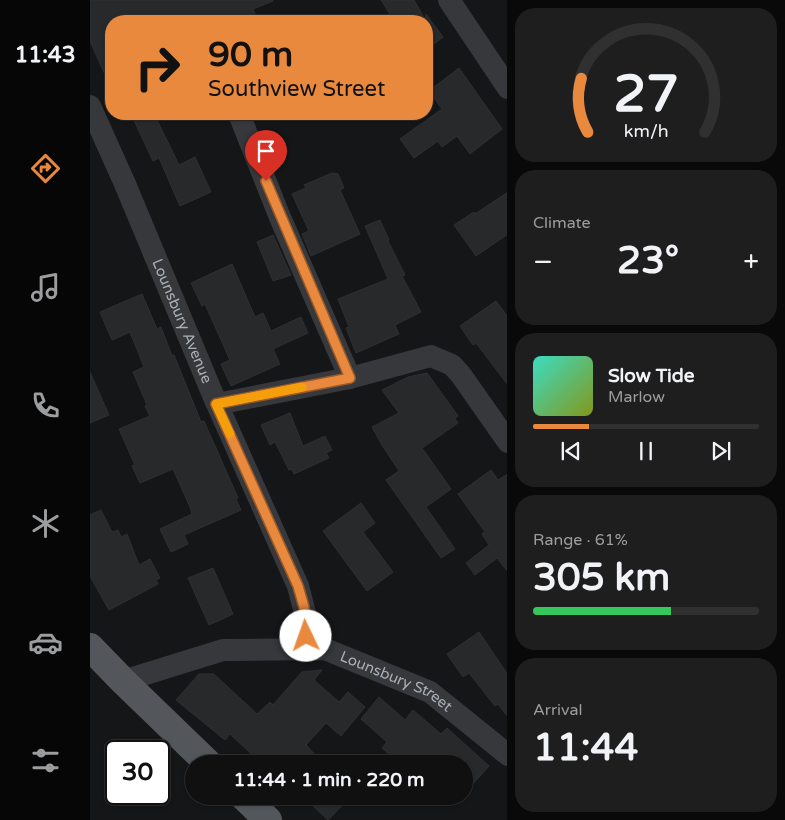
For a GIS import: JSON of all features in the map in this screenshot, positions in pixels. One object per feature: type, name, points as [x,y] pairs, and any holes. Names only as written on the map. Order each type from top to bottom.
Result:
[{"type":"main road","points":[[90,647],[200,755]]},
{"type":"main road","points":[[252,805],[268,820]]},
{"type":"street","points":[[449,0],[507,87]]},
{"type":"street","name":"Lounsbury Avenue","points":[[90,106],[125,184],[216,404],[298,586],[306,617],[304,650]]},
{"type":"street","points":[[241,120],[279,215],[350,378]]},
{"type":"street","points":[[216,404],[350,378],[431,356],[452,365],[507,441]]},
{"type":"street","name":"Lounsbury Street","points":[[123,681],[223,650],[325,649],[430,692],[507,754]]},
{"type":"building","points":[[90,0],[273,0],[253,9],[256,15],[105,15],[105,75],[90,41]]},
{"type":"building","points":[[381,0],[414,0],[423,15],[390,15]]},
{"type":"building","points":[[433,23],[443,37],[433,45]]},
{"type":"building","points":[[459,68],[502,129],[470,154],[457,136],[442,147],[438,141],[414,158],[400,139],[427,120],[433,120],[433,115],[442,109],[433,97],[433,88]]},
{"type":"building","points":[[134,120],[157,120],[179,165],[195,157],[211,192],[180,206],[159,158],[153,161]]},
{"type":"building","points":[[332,173],[338,174],[344,188],[340,190],[360,234],[311,256],[302,234],[309,231],[292,194],[306,188],[304,185]]},
{"type":"building","points":[[507,193],[507,235],[476,256],[454,225],[474,212],[475,214]]},
{"type":"building","points":[[380,220],[405,275],[402,276],[421,312],[395,325],[399,334],[356,353],[346,328],[349,327],[338,299],[388,279],[365,226]]},
{"type":"building","points":[[273,235],[291,275],[273,281],[257,242]]},
{"type":"building","points":[[232,264],[255,317],[263,313],[271,331],[301,317],[308,333],[273,349],[280,364],[231,386],[221,364],[230,360],[205,304],[202,306],[191,283]]},
{"type":"building","points":[[142,294],[157,329],[161,327],[172,356],[174,355],[201,422],[204,421],[238,498],[236,499],[241,510],[184,535],[188,544],[171,552],[160,529],[192,514],[190,507],[173,469],[140,483],[132,466],[135,465],[119,429],[150,416],[133,372],[144,367],[130,332],[112,340],[100,312]]},
{"type":"building","points":[[496,301],[507,316],[507,384],[476,343],[473,345],[460,326]]},
{"type":"building","points":[[90,372],[109,415],[90,423]]},
{"type":"building","points":[[427,373],[458,416],[455,419],[458,423],[422,448],[451,489],[426,507],[455,549],[441,558],[386,480],[399,471],[372,427],[399,413],[382,390],[408,377]]},
{"type":"building","points":[[290,413],[303,446],[325,436],[332,450],[326,453],[329,458],[294,474],[292,469],[289,470],[275,442],[270,445],[261,425]]},
{"type":"building","points":[[491,470],[498,480],[507,475],[507,571],[497,558],[475,575],[466,563],[489,545],[482,534],[485,532],[458,494]]},
{"type":"building","points":[[361,503],[375,523],[363,532],[393,572],[367,591],[323,531]]},
{"type":"building","points":[[101,510],[112,532],[118,530],[121,537],[127,534],[139,565],[150,559],[160,578],[156,580],[158,584],[109,610],[90,576],[90,515]]},
{"type":"building","points":[[213,568],[233,614],[209,625],[188,578]]},
{"type":"building","points":[[479,632],[507,674],[507,716],[498,704],[495,706],[469,673],[463,677],[447,654]]},
{"type":"building","points":[[322,670],[314,680],[339,702],[348,692],[365,707],[341,736],[326,723],[306,745],[315,755],[252,755],[230,734],[225,740],[176,700],[199,674],[214,674],[257,714],[270,702],[273,705],[302,672]]},
{"type":"building","points":[[379,697],[405,720],[413,710],[441,734],[447,728],[489,766],[473,784],[473,755],[390,755],[382,748],[387,742],[361,719]]},
{"type":"building","points":[[312,805],[342,805],[328,820]]},
{"type":"slow traffic","points":[[230,434],[216,404],[302,387]]},
{"type":"route","points":[[266,181],[350,378],[216,404],[298,586],[306,617],[306,636]]}]
